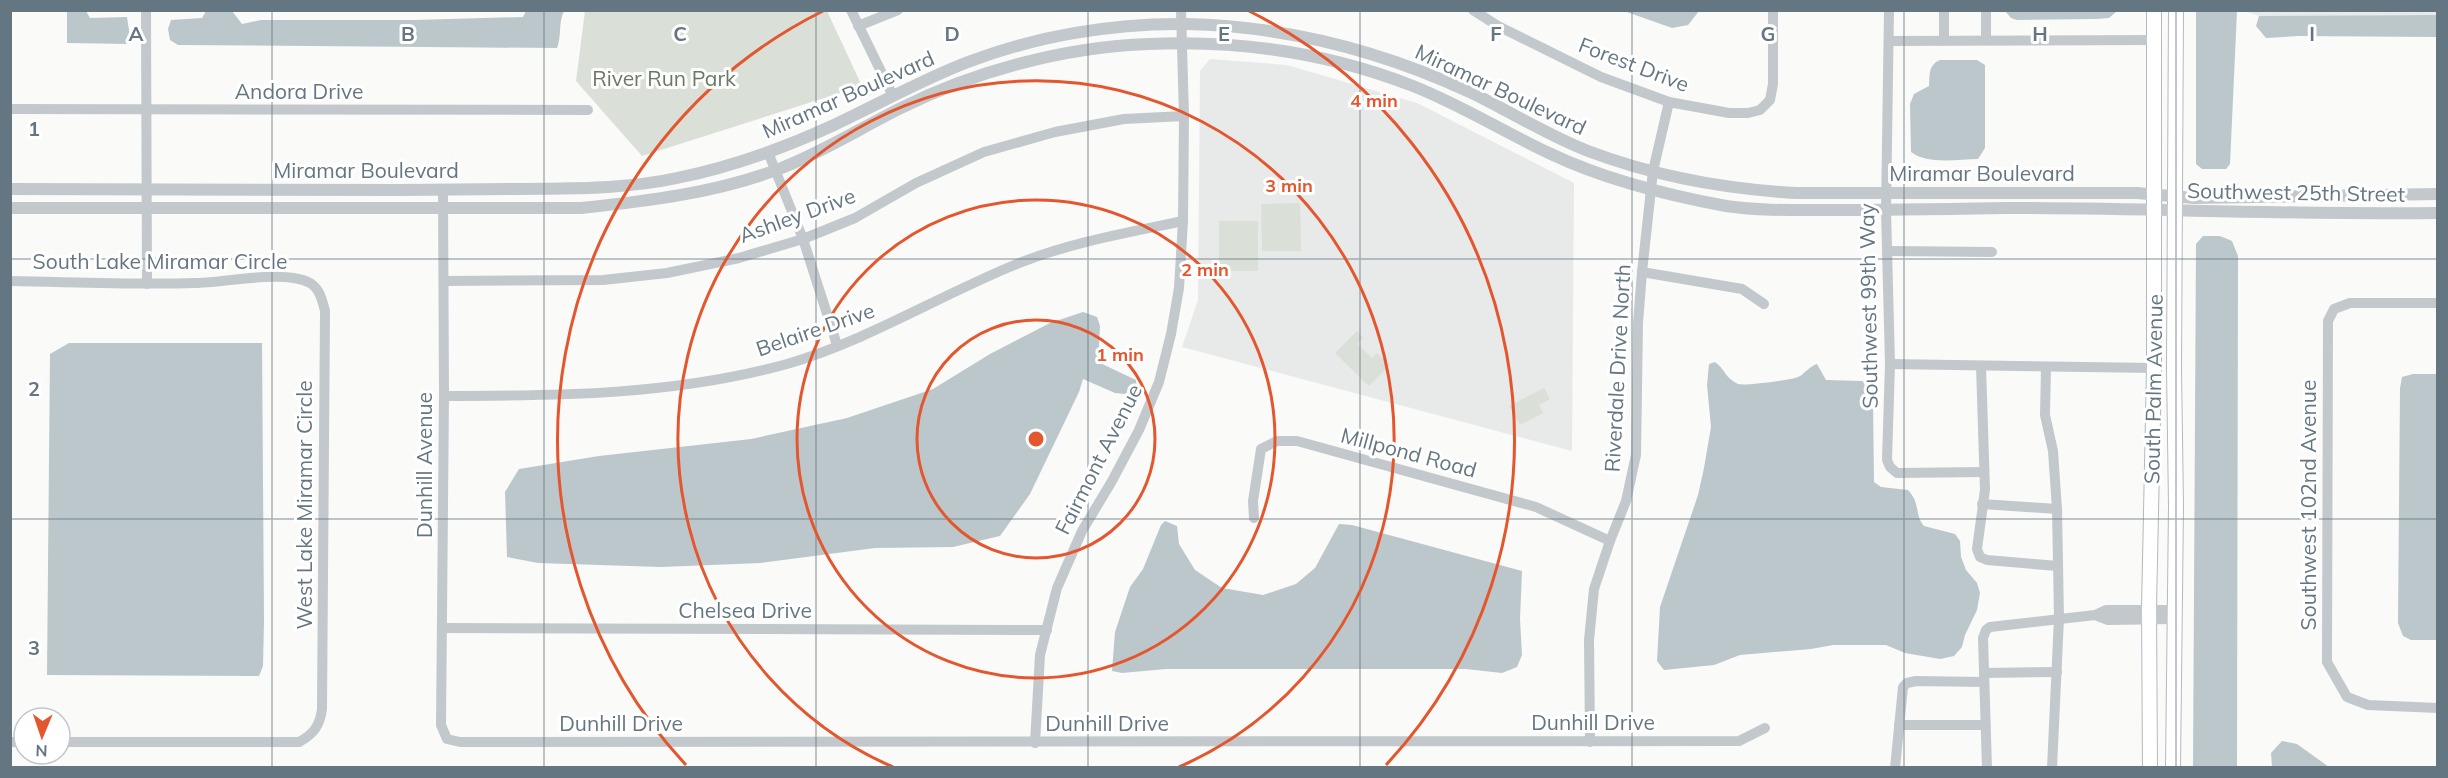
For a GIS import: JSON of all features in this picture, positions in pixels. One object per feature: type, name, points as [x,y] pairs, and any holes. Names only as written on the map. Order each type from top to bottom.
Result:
[{"type":"main road","name":"South Palm Avenue","points":[[2150,768],[2148,614],[2154,368],[2154,10]]},
{"type":"main road","name":"South Palm Avenue","points":[[2173,768],[2176,10]]},
{"type":"street","points":[[146,10],[147,284]]},
{"type":"street","points":[[851,10],[892,94]]},
{"type":"street","points":[[858,26],[898,10]]},
{"type":"street","name":"Fairmont Avenue","points":[[1035,743],[1040,655],[1058,588],[1082,531],[1139,430],[1159,382],[1179,288],[1183,221],[1184,116],[1181,10]]},
{"type":"street","name":"Forest Drive","points":[[1473,10],[1498,26],[1601,77],[1669,102],[1728,113],[1748,113],[1761,110],[1770,100],[1773,84],[1773,10]]},
{"type":"street","name":"Southwest 99th Way","points":[[1889,10],[1886,210],[1890,364],[1887,460],[1890,467],[1897,473],[1984,472]]},
{"type":"street","points":[[1944,10],[1944,40]]},
{"type":"street","points":[[1986,10],[1986,40]]},
{"type":"street","name":"Miramar Boulevard","points":[[10,189],[611,188],[702,173],[768,152],[834,125],[892,94],[971,61],[1016,47],[1066,35],[1124,27],[1181,24],[1243,27],[1358,50],[1400,64],[1470,93],[1591,152],[1653,171],[1708,183],[1773,192],[2154,195],[2175,203]]},
{"type":"street","points":[[1889,41],[2154,40]]},
{"type":"street","name":"Miramar Boulevard","points":[[10,208],[581,208],[691,194],[775,171],[864,129],[900,109],[975,78],[1014,66],[1110,47],[1182,43],[1236,44],[1362,68],[1447,100],[1552,155],[1651,190],[1740,207],[1794,210],[2155,209]]},
{"type":"street","name":"Riverdale Drive North","points":[[1590,742],[1589,640],[1594,589],[1626,501],[1636,455],[1638,323],[1642,272],[1653,171],[1669,102]]},
{"type":"street","name":"Andora Drive","points":[[10,109],[588,110]]},
{"type":"street","name":"Ashley Drive","points":[[444,281],[603,280],[667,273],[739,258],[803,239],[855,218],[916,183],[984,152],[1055,132],[1124,119],[1184,116]]},
{"type":"street","points":[[768,152],[803,239],[837,345]]},
{"type":"street","name":"Dunhill Avenue","points":[[443,190],[441,725],[447,739]]},
{"type":"street","name":"Southwest 25th Street","points":[[2155,209],[2196,198],[2438,194]]},
{"type":"street","name":"Southwest 25th Street","points":[[2175,203],[2328,214],[2438,213]]},
{"type":"street","name":"Belaire Drive","points":[[444,396],[557,396],[634,391],[731,376],[788,363],[915,312],[1022,262],[1082,241],[1183,221]]},
{"type":"street","points":[[1888,251],[1992,252]]},
{"type":"street","points":[[1642,272],[1742,289],[1764,304]]},
{"type":"street","name":"South Lake Miramar Circle","points":[[10,281],[197,284],[248,278],[292,278],[310,284]]},
{"type":"street","name":"West Lake Miramar Circle","points":[[72,742],[299,742],[315,731],[322,709],[325,311],[321,296],[310,284]]},
{"type":"street","name":"Southwest 102nd Avenue","points":[[2438,303],[2350,303],[2334,309],[2328,321],[2327,662],[2348,697],[2368,705],[2438,708]]},
{"type":"street","points":[[1890,364],[2154,368]]},
{"type":"street","points":[[1981,366],[1984,472],[1977,549],[1980,557],[1987,560],[2057,566]]},
{"type":"street","points":[[2046,367],[2045,415],[2054,451],[2059,618],[2052,768]]},
{"type":"street","name":"Millpond Road","points":[[1254,518],[1253,501],[1261,449],[1277,441],[1297,441],[1536,507],[1610,541]]},
{"type":"street","points":[[1982,504],[2057,509]]},
{"type":"street","points":[[1987,768],[1983,638],[1986,630],[1990,627],[2059,618],[2095,615],[2108,620],[2148,614],[2175,614]]},
{"type":"street","name":"Chelsea Drive","points":[[442,628],[1047,630]]},
{"type":"street","points":[[1895,768],[1903,687],[1907,683],[2057,672]]},
{"type":"street","points":[[1899,725],[1985,724]]},
{"type":"street","name":"Dunhill Drive","points":[[447,739],[460,742],[1035,743],[1739,741],[1765,728]]},
{"type":"shaded area","points":[[2437,10],[2438,15],[2259,16],[2244,11]]},
{"type":"shaded area","points":[[67,11],[86,11],[90,18],[127,17],[131,44],[67,43]]},
{"type":"shaded area","points":[[206,11],[232,11],[242,24],[261,20],[523,17],[526,11],[564,11],[557,48],[178,45],[170,40],[168,29],[171,20],[202,18]]},
{"type":"shaded area","points":[[1624,11],[1699,11],[1688,25],[1672,28]]},
{"type":"shaded area","points":[[2005,11],[2117,11],[2109,18],[2017,20],[2011,18]]},
{"type":"shaded area","points":[[2196,11],[2237,11],[2230,164],[2226,169],[2202,169],[2196,164]]},
{"type":"shaded area","points":[[2437,15],[2437,37],[2298,36],[2266,38],[2256,26],[2259,16]]},
{"type":"shaded area","points":[[1210,59],[1287,65],[1417,103],[1574,183],[1572,451],[1182,347],[1198,300],[1200,71]]},
{"type":"shaded area","points":[[1940,60],[1977,60],[1985,65],[1985,148],[1978,159],[1934,160],[1911,152],[1910,104],[1914,94],[1929,86],[1933,65]]},
{"type":"shaded area","points":[[2203,236],[2220,236],[2232,241],[2238,256],[2237,767],[2193,767],[2196,244]]},
{"type":"shaded area","points":[[1083,312],[1097,317],[1100,326],[1098,362],[1136,380],[1137,390],[1134,395],[1115,393],[1083,379],[1079,392],[1030,494],[1000,536],[953,547],[875,548],[761,563],[661,567],[538,563],[507,557],[505,492],[519,469],[599,456],[751,439],[847,418],[933,389],[990,354],[1050,323]]},
{"type":"shaded area","points":[[69,343],[262,343],[264,621],[263,666],[259,676],[47,675],[50,354]]},
{"type":"shaded area","points":[[1715,362],[1738,384],[1793,378],[1817,364],[1826,380],[1862,381],[1871,387],[1874,482],[1881,487],[1908,490],[1915,500],[1924,526],[1955,534],[1960,541],[1961,557],[1966,570],[1977,583],[1980,593],[1977,610],[1962,647],[1954,656],[1940,659],[1905,653],[1886,645],[1833,645],[1740,655],[1714,665],[1664,670],[1657,661],[1660,607],[1698,495],[1711,427],[1707,385],[1709,364]]},
{"type":"shaded area","points":[[2413,374],[2437,374],[2437,640],[2411,640],[2403,636],[2398,623],[2400,388],[2402,377]]},
{"type":"shaded area","points":[[1165,521],[1177,526],[1179,544],[1195,570],[1222,588],[1263,595],[1296,584],[1315,568],[1339,524],[1352,525],[1522,571],[1520,619],[1522,655],[1517,667],[1502,673],[1466,669],[1166,669],[1122,673],[1112,671],[1115,632],[1130,587],[1143,569],[1161,525]]},
{"type":"shaded area","points":[[2282,741],[2297,744],[2329,767],[2272,767],[2271,753]]},
{"type":"green space","name":"River Run Park","points":[[585,11],[827,11],[862,86],[642,156],[576,81]]},
{"type":"green space","points":[[1300,203],[1301,251],[1262,251],[1261,204]]},
{"type":"green space","points":[[1219,221],[1258,221],[1258,271],[1219,271]]},
{"type":"green space","points":[[1357,331],[1363,338],[1357,344],[1372,358],[1377,353],[1390,365],[1369,386],[1335,353]]},
{"type":"green space","points":[[1544,388],[1550,399],[1539,405],[1543,413],[1520,425],[1509,406]]}]
